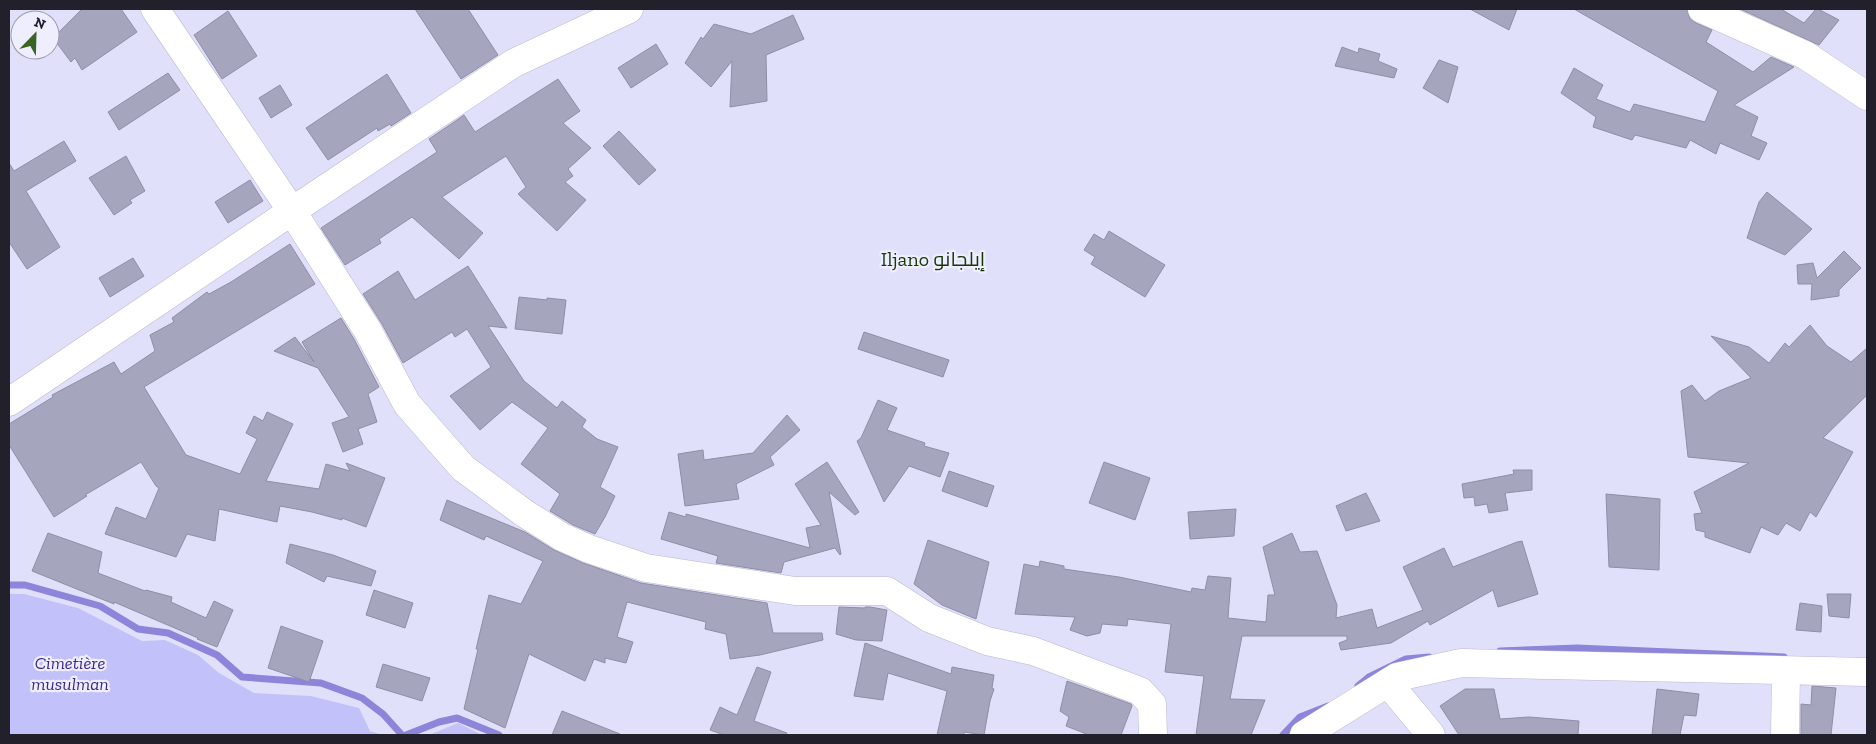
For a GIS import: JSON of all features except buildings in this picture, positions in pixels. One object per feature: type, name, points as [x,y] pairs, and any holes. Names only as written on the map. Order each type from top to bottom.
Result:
[{"type":"street","points":[[155,9],[292,211],[368,331],[407,404],[463,468],[524,513],[562,537],[589,549],[646,568],[795,590],[887,591],[929,618],[987,641],[1033,651],[1140,691],[1152,704],[1153,735]]},
{"type":"street","points":[[9,402],[514,64],[629,9]]},
{"type":"street","points":[[1702,9],[1805,55],[1867,96]]},
{"type":"street","points":[[1304,735],[1397,677],[1461,663],[1867,672]]},
{"type":"street","points":[[1785,735],[1786,670]]},
{"type":"street","points":[[1388,683],[1431,735]]},
{"type":"green space","name":"Cimetière musulman","points":[[9,594],[24,594],[78,608],[142,641],[165,640],[198,655],[219,673],[254,693],[311,696],[359,708],[370,731],[383,735],[9,735]]},
{"type":"green space","points":[[458,723],[482,735],[429,735]]},
{"type":"waterway","points":[[9,585],[25,585],[100,606],[138,629],[168,633],[217,655],[242,677],[321,683],[362,698],[383,714],[402,735]]},
{"type":"waterway","points":[[1500,651],[1577,648],[1784,657]]},
{"type":"waterway","points":[[1358,686],[1369,677],[1406,659],[1429,657]]},
{"type":"waterway","points":[[1283,735],[1300,717],[1328,706]]},
{"type":"waterway","points":[[406,735],[439,722],[457,718],[499,735]]},
{"type":"district","name":"Iljano إيلجانو","points":[[933,259]]}]
